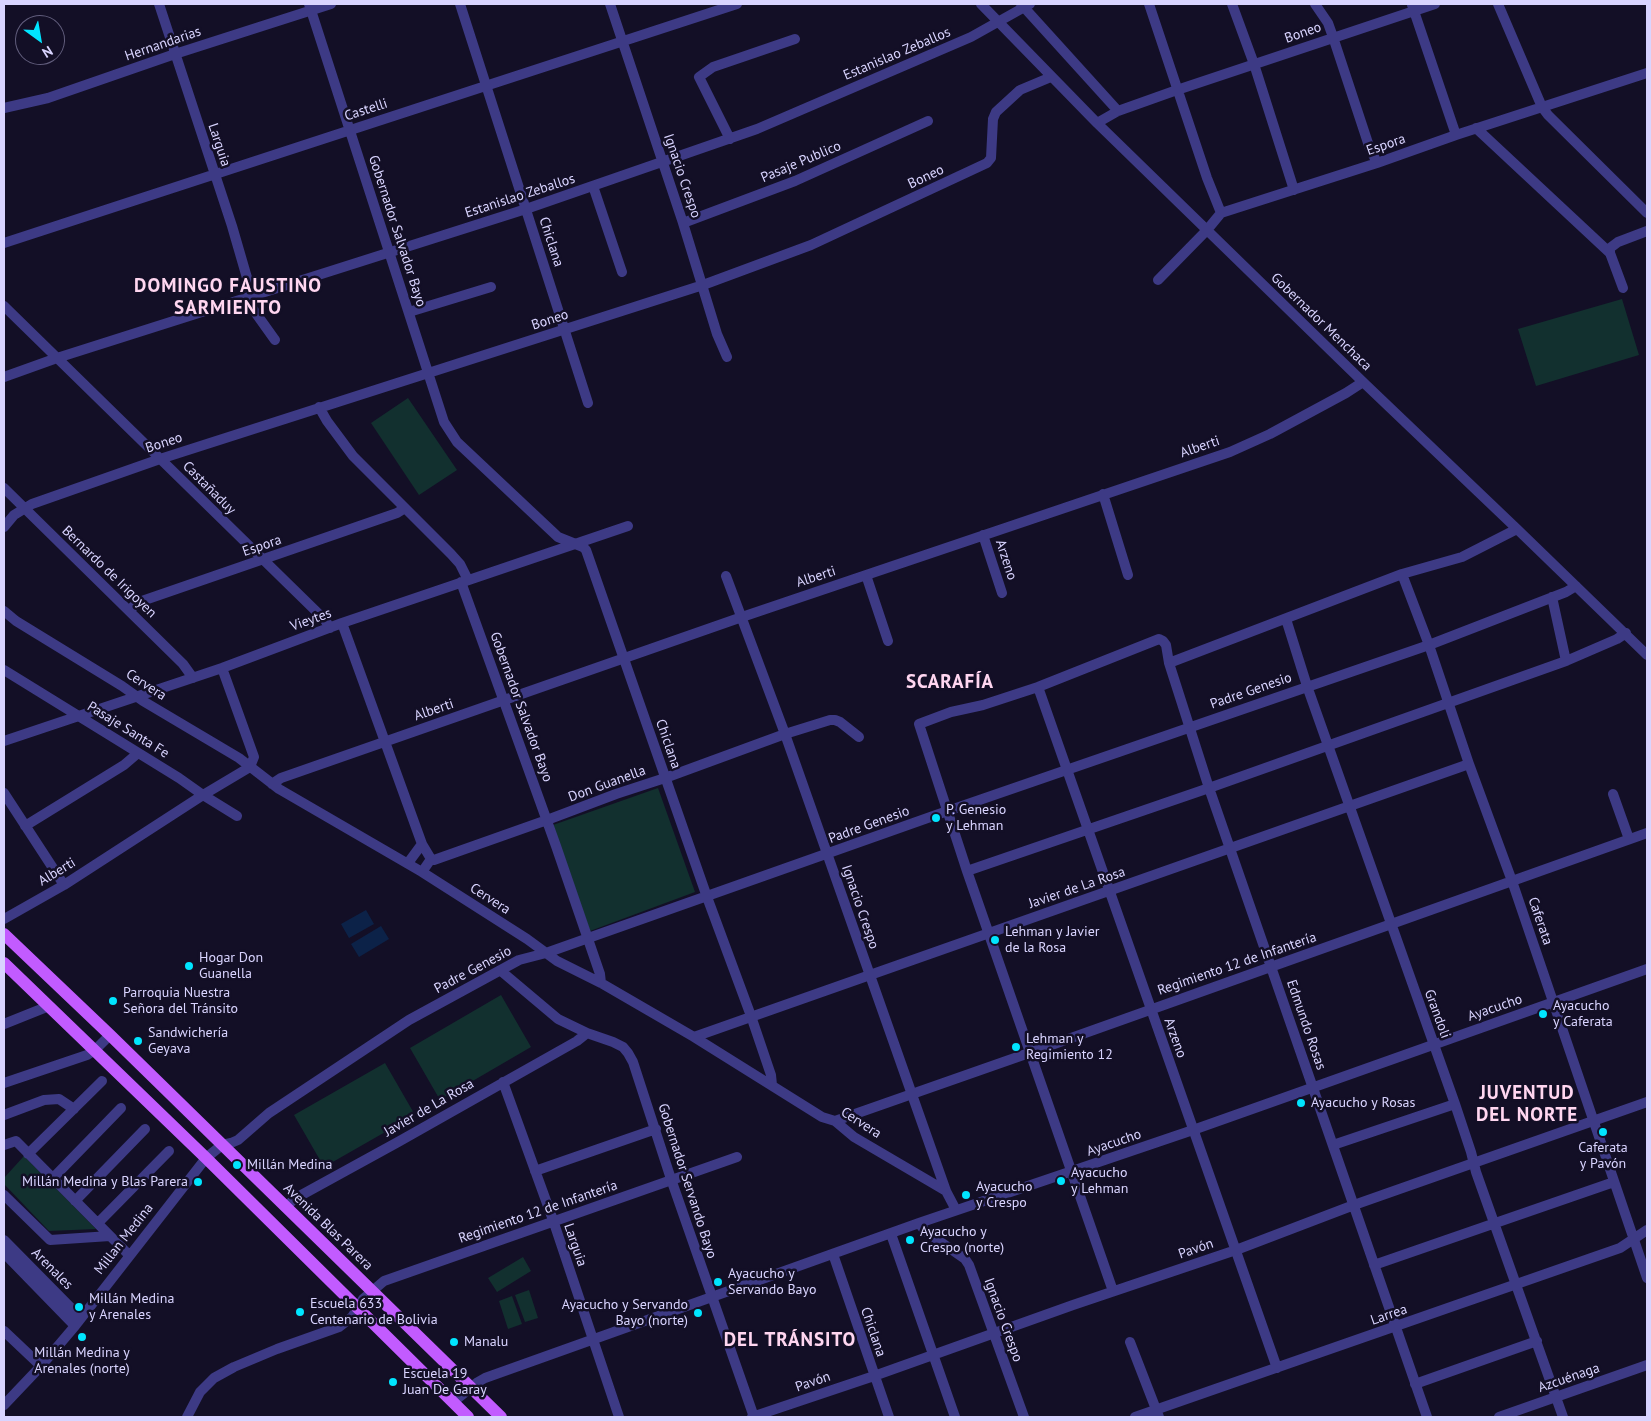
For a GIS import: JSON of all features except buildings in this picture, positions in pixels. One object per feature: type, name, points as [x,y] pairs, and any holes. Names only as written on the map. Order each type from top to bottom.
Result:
[{"type":"main road","name":"Avenida Blas Parera","points":[[4,934],[501,1417]]},
{"type":"main road","points":[[4,963],[206,1158],[468,1417]]},
{"type":"street","name":"Larguia","points":[[159,4],[232,226],[248,296]]},
{"type":"street","name":"Hernandarias","points":[[4,108],[48,98],[310,7],[330,4]]},
{"type":"street","name":"Chiclana","points":[[460,4],[588,404]]},
{"type":"street","name":"Ignacio Crespo","points":[[610,4],[683,223],[717,334],[727,357]]},
{"type":"street","name":"Castelli","points":[[4,243],[737,4]]},
{"type":"street","name":"Gobernador Menchaca","points":[[981,4],[1097,123],[1362,382],[1518,529],[1647,655]]},
{"type":"street","points":[[1149,4],[1207,178],[1221,213],[1158,280]]},
{"type":"street","points":[[1232,4],[1254,64],[1294,190]]},
{"type":"street","points":[[1315,4],[1328,23],[1369,146],[1377,163]]},
{"type":"street","name":"Boneo","points":[[1097,123],[1118,111],[1333,37],[1412,7],[1435,4]]},
{"type":"street","points":[[1498,4],[1542,107],[1647,213]]},
{"type":"street","name":"Estanislao Zeballos","points":[[4,377],[248,296],[526,209],[730,139],[971,37],[1024,5]]},
{"type":"street","points":[[1024,5],[1118,111]]},
{"type":"street","name":"Gobernador Salvador Bayo","points":[[310,7],[447,428],[457,442],[473,458]]},
{"type":"street","points":[[1412,7],[1456,135]]},
{"type":"street","points":[[730,139],[699,77],[706,70],[713,67],[795,39]]},
{"type":"street","name":"Espora","points":[[1221,213],[1647,73]]},
{"type":"street","name":"Boneo","points":[[4,527],[14,515],[24,508],[160,459],[703,285],[812,246],[987,163],[991,158],[993,119],[996,112],[1020,90],[1038,81],[1052,77]]},
{"type":"street","name":"Pasaje Publico","points":[[683,223],[795,181],[928,121]]},
{"type":"street","points":[[1476,128],[1610,253],[1624,288]]},
{"type":"street","points":[[593,186],[622,272]]},
{"type":"street","points":[[1610,253],[1610,248],[1618,242],[1647,231]]},
{"type":"street","points":[[409,312],[491,287]]},
{"type":"street","points":[[248,296],[275,340]]},
{"type":"street","name":"Castañaduy","points":[[4,306],[325,620],[330,628]]},
{"type":"street","name":"Alberti","points":[[272,784],[281,778],[742,616],[1236,449],[1270,434],[1346,393],[1362,382]]},
{"type":"street","name":"Gobernador Salvador Bayo","points":[[319,407],[353,456],[460,564],[504,700],[600,974],[601,983]]},
{"type":"street","name":"Chiclana","points":[[473,458],[558,537],[586,550],[707,897],[751,1016],[771,1076],[772,1085]]},
{"type":"street","name":"Bernardo de Irigoyen","points":[[4,488],[183,664],[193,678]]},
{"type":"street","points":[[1103,494],[1128,575]]},
{"type":"street","name":"Espora","points":[[128,610],[139,602],[397,513],[405,508]]},
{"type":"street","name":"Vieytes","points":[[4,741],[193,678],[342,623],[628,526]]},
{"type":"street","points":[[1169,663],[1402,574],[1462,557],[1518,529]]},
{"type":"street","name":"Arzeno","points":[[983,535],[1002,593]]},
{"type":"street","name":"Caferata","points":[[1402,574],[1512,881],[1647,1278]]},
{"type":"street","points":[[866,575],[888,641]]},
{"type":"street","name":"Ignacio Crespo","points":[[726,576],[828,854],[946,1190]]},
{"type":"street","name":"Padre Genesio","points":[[206,1158],[222,1145],[238,1140],[269,1113],[409,1020],[519,960],[546,953],[948,811],[1428,645],[1566,592],[1576,586]]},
{"type":"street","points":[[1552,597],[1566,661]]},
{"type":"street","name":"Cervera","points":[[4,611],[16,621],[122,686],[136,697],[239,758],[272,784],[408,863],[527,939],[557,961],[601,983],[694,1037],[822,1117],[835,1121],[854,1137],[946,1190]]},
{"type":"street","name":"Grandoli","points":[[1286,619],[1307,686],[1564,1417]]},
{"type":"street","points":[[342,623],[422,844],[431,860],[422,872]]},
{"type":"street","points":[[967,872],[1566,661],[1617,639],[1626,633]]},
{"type":"street","name":"Edmundo Rosas","points":[[1038,688],[1155,641],[1163,641],[1166,645],[1169,663],[1209,788],[1427,1417]]},
{"type":"street","points":[[222,668],[254,757],[250,767]]},
{"type":"street","name":"Pasaje Santa Fe","points":[[4,670],[237,816]]},
{"type":"street","points":[[1038,688],[983,705],[951,712],[919,724],[967,872],[1113,1292]]},
{"type":"street","name":"Arzeno","points":[[1038,688],[1277,1368]]},
{"type":"street","name":"Don Guanella","points":[[431,860],[785,734],[830,720],[835,720],[859,737]]},
{"type":"street","points":[[25,826],[124,765],[138,753]]},
{"type":"street","name":"Javier de La Rosa","points":[[694,1037],[1469,764]]},
{"type":"street","name":"Alberti","points":[[4,919],[64,885],[203,795],[250,767]]},
{"type":"street","points":[[4,793],[64,885]]},
{"type":"street","points":[[1613,794],[1629,840]]},
{"type":"street","name":"Regimiento 12 de Infantería","points":[[835,1121],[1647,833]]},
{"type":"street","points":[[408,863],[422,844]]},
{"type":"street","name":"Ayacucho","points":[[453,1402],[470,1387],[485,1378],[919,1223],[1193,1130],[1647,969]]},
{"type":"street","name":"Gobernador Servando Bayo","points":[[501,971],[558,1019],[587,1034],[623,1047],[633,1062],[671,1180],[753,1417]]},
{"type":"street","points":[[4,1024],[48,1006]]},
{"type":"street","name":"Javier de La Rosa","points":[[285,1207],[296,1198],[587,1034]]},
{"type":"street","points":[[4,1082],[76,1059],[95,1050],[110,1035]]},
{"type":"street","points":[[28,1154],[102,1081]]},
{"type":"street","name":"Larguia","points":[[503,1082],[619,1417]]},
{"type":"street","points":[[4,1114],[44,1100],[59,1099],[74,1109]]},
{"type":"street","name":"Pavón","points":[[753,1417],[1236,1250],[1354,1205],[1647,1102]]},
{"type":"street","points":[[1334,1145],[1455,1104]]},
{"type":"street","points":[[53,1178],[121,1108]]},
{"type":"street","points":[[535,1171],[656,1129]]},
{"type":"street","points":[[75,1201],[145,1130]]},
{"type":"street","points":[[4,1145],[16,1141],[129,1255]]},
{"type":"street","points":[[98,1223],[169,1151]]},
{"type":"street","name":"Regimiento 12 de Infantería","points":[[187,1417],[200,1392],[214,1378],[251,1360],[339,1327],[347,1322],[363,1298],[384,1280],[736,1156]]},
{"type":"street","name":"Millan Medina","points":[[4,1406],[78,1322],[206,1158]]},
{"type":"street","points":[[1374,1265],[1614,1182]]},
{"type":"street","points":[[946,1190],[956,1210]]},
{"type":"street","points":[[4,1195],[50,1240],[110,1236]]},
{"type":"street","name":"Ignacio Crespo","points":[[919,1223],[925,1230],[965,1259],[969,1265],[1024,1417]]},
{"type":"street","name":"Larrea","points":[[1135,1417],[1158,1413],[1277,1368],[1620,1248],[1647,1230]]},
{"type":"street","points":[[891,1234],[955,1417]]},
{"type":"street","name":"Arenales","points":[[4,1240],[78,1322]]},
{"type":"street","points":[[4,1253],[78,1322]]},
{"type":"street","name":"Chiclana","points":[[833,1254],[889,1417]]},
{"type":"street","points":[[4,1331],[41,1366]]},
{"type":"street","points":[[1415,1384],[1537,1341]]},
{"type":"street","points":[[1130,1342],[1158,1413]]},
{"type":"street","name":"Azcuénaga","points":[[1499,1417],[1647,1365]]},
{"type":"green space","points":[[1622,299],[1639,355],[1536,386],[1518,329]]},
{"type":"green space","points":[[408,398],[457,470],[419,495],[371,423]]},
{"type":"green space","points":[[658,788],[695,892],[590,931],[553,825]]},
{"type":"green space","points":[[501,995],[531,1047],[440,1100],[410,1048]]},
{"type":"green space","points":[[385,1063],[415,1115],[324,1167],[294,1115]]},
{"type":"green space","points":[[24,1156],[96,1229],[49,1231],[4,1184],[4,1178]]},
{"type":"green space","points":[[523,1257],[531,1271],[497,1292],[488,1278]]},
{"type":"green space","points":[[529,1290],[538,1318],[525,1322],[515,1295]]},
{"type":"green space","points":[[512,1296],[522,1324],[508,1329],[499,1301]]},
{"type":"water","points":[[366,910],[374,924],[349,938],[341,924]]},
{"type":"water","points":[[381,926],[389,939],[359,957],[351,944]]},
{"type":"place","name":"P. Genesio y Lehman","points":[[936,818]]},
{"type":"place","name":"Lehman y Javier de la Rosa","points":[[995,940]]},
{"type":"place","name":"Hogar Don Guanella","points":[[189,966]]},
{"type":"place","name":"Parroquia Nuestra Señora del Tránsito","points":[[113,1001]]},
{"type":"place","name":"Ayacucho y Caferata","points":[[1543,1014]]},
{"type":"place","name":"Sandwichería Geyava","points":[[138,1041]]},
{"type":"place","name":"Lehman y Regimiento 12","points":[[1016,1047]]},
{"type":"place","name":"Ayacucho y Rosas","points":[[1301,1103]]},
{"type":"place","name":"Caferata y Pavón","points":[[1603,1132]]},
{"type":"place","name":"Millán Medina","points":[[237,1165]]},
{"type":"place","name":"Ayacucho y Lehman","points":[[1061,1181]]},
{"type":"place","name":"Millán Medina y Blas Parera","points":[[198,1182]]},
{"type":"place","name":"Ayacucho y Crespo","points":[[966,1195]]},
{"type":"place","name":"Ayacucho y Crespo (norte)","points":[[910,1240]]},
{"type":"place","name":"Ayacucho y Servando Bayo","points":[[718,1282]]},
{"type":"place","name":"Millán Medina y Arenales","points":[[79,1307]]},
{"type":"place","name":"Escuela 633 Centenario de Bolivia","points":[[300,1312]]},
{"type":"place","name":"Ayacucho y Servando Bayo (norte)","points":[[698,1313]]},
{"type":"place","name":"Millán Medina y Arenales (norte)","points":[[82,1337]]},
{"type":"place","name":"Manalu","points":[[454,1342]]},
{"type":"place","name":"Escuela 19 Juan De Garay","points":[[393,1382]]},
{"type":"district","name":"DOMINGO FAUSTINO SARMIENTO","points":[[228,298]]},
{"type":"district","name":"SCARAFÍA","points":[[950,683]]},
{"type":"district","name":"JUVENTUD DEL NORTE","points":[[1527,1105]]},
{"type":"district","name":"DEL TRÁNSITO","points":[[790,1341]]}]
